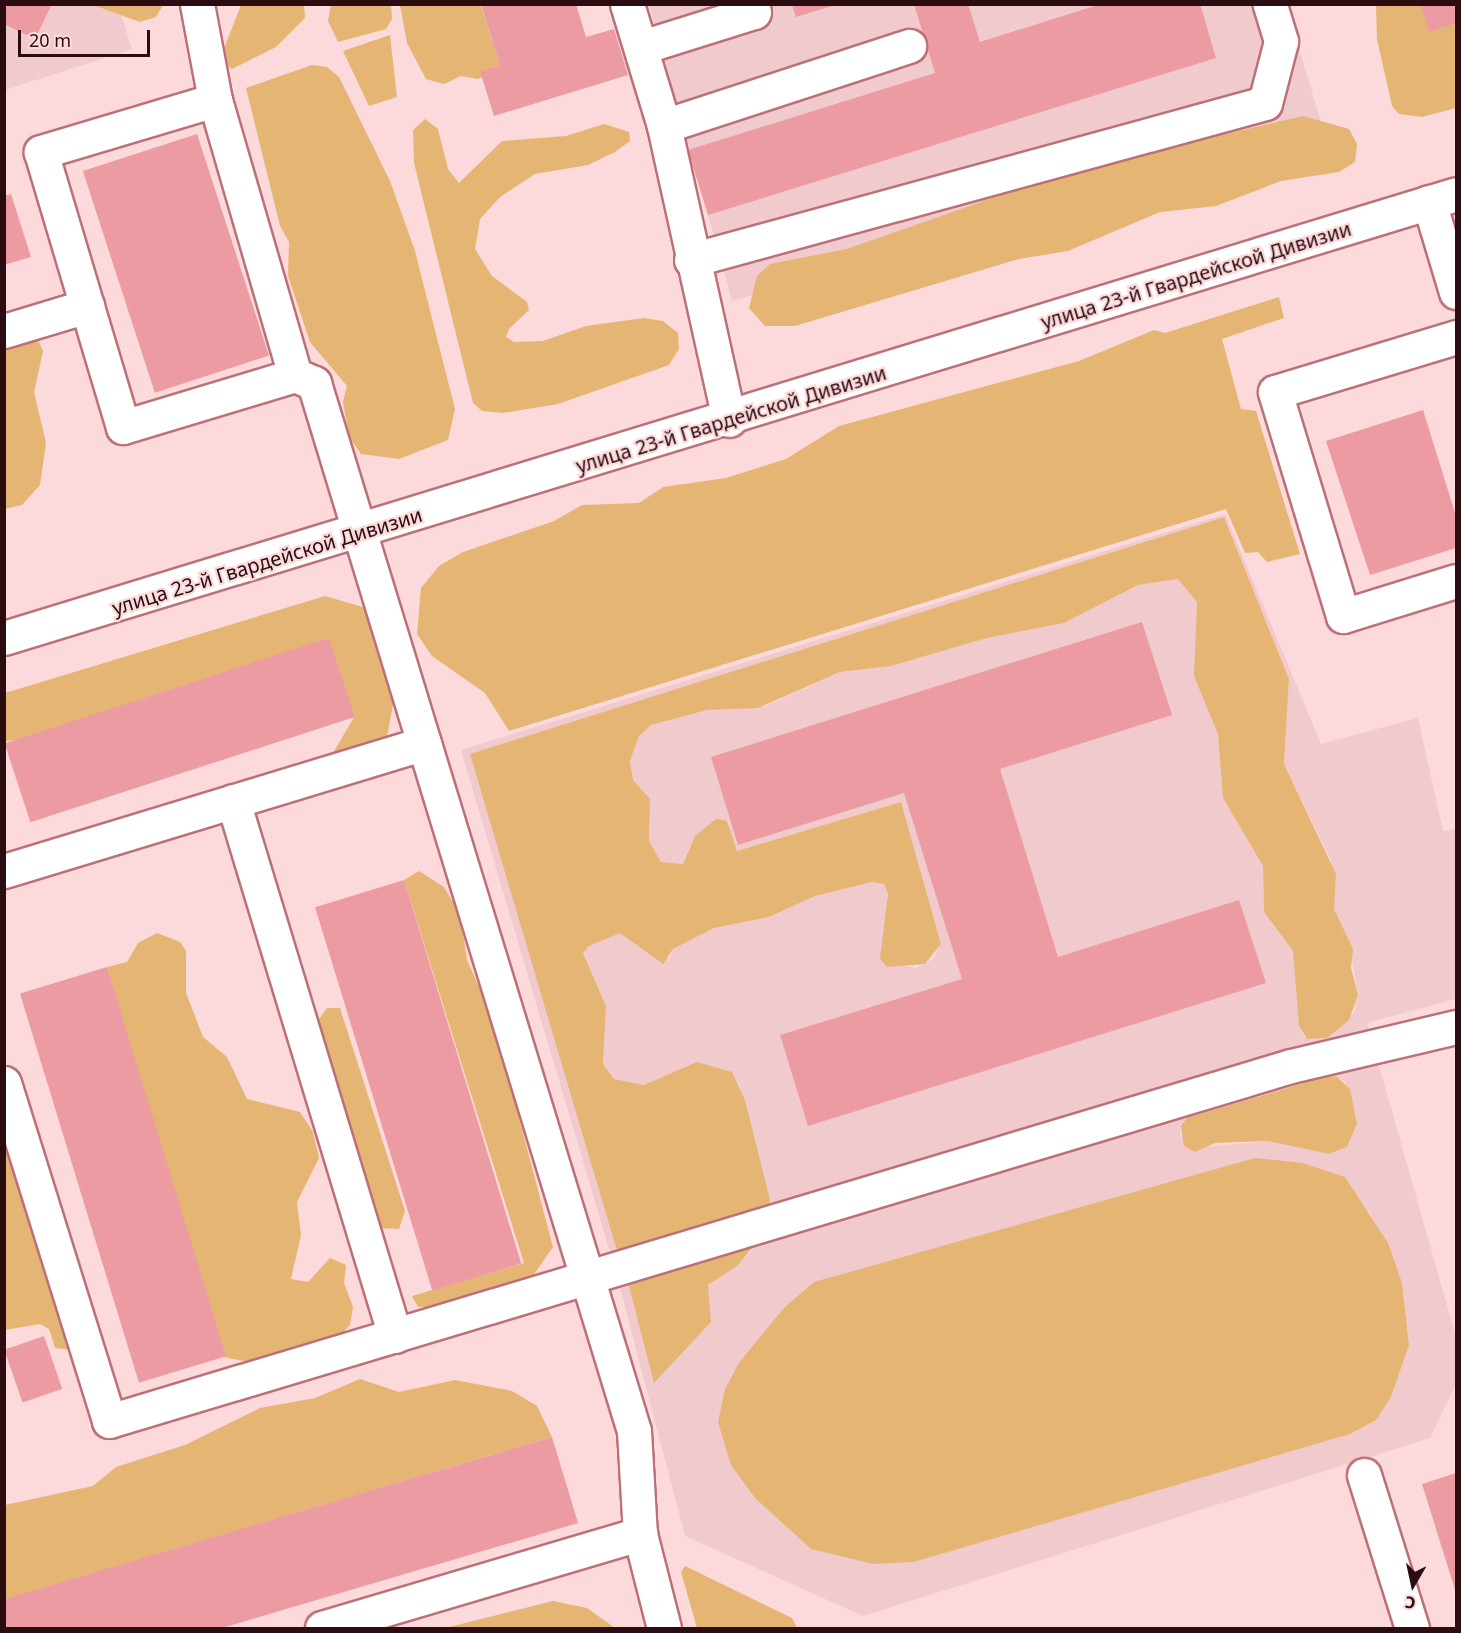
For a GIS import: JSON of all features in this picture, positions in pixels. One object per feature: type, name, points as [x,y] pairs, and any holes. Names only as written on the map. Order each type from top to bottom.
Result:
[{"type":"street","points":[[197,4],[215,100],[295,375]]},
{"type":"street","points":[[627,4],[642,47],[664,126],[691,261],[729,420]]},
{"type":"street","points":[[642,47],[754,12],[751,4]]},
{"type":"street","points":[[691,261],[1265,103],[1281,41],[1270,4]]},
{"type":"street","points":[[664,126],[909,45]]},
{"type":"street","points":[[215,100],[40,152],[123,427],[295,375],[314,383],[634,1431],[640,1534],[664,1629]]},
{"type":"street","points":[[1443,198],[1456,292]]},
{"type":"street","name":"улица 23-й Гвардейской Дивизии","points":[[4,638],[360,534],[1443,198]]},
{"type":"street","points":[[4,332],[87,306]]},
{"type":"street","points":[[1456,337],[1275,392],[1343,616],[1456,581]]},
{"type":"street","points":[[4,871],[424,743]]},
{"type":"street","points":[[233,801],[395,1336]]},
{"type":"street","points":[[4,1083],[109,1421],[1291,1066],[1456,1028]]},
{"type":"street","points":[[1364,1475],[1412,1629]]},
{"type":"street","points":[[322,1629],[640,1534]]},
{"type":"shaded area","points":[[4,5],[118,5],[132,49],[5,90]]},
{"type":"shaded area","points":[[93,5],[163,5],[156,17],[140,22]]},
{"type":"shaded area","points":[[241,5],[304,5],[305,18],[276,47],[232,69],[224,63],[223,51]]},
{"type":"shaded area","points":[[331,5],[391,5],[392,19],[386,29],[338,42],[328,21]]},
{"type":"shaded area","points":[[400,5],[481,5],[500,66],[481,71],[487,75],[478,79],[461,76],[444,84],[426,79],[407,43]]},
{"type":"shaded area","points":[[649,5],[1286,5],[1324,132],[732,301]]},
{"type":"shaded area","points":[[1376,5],[1456,5],[1456,108],[1422,117],[1399,114],[1392,106],[1377,39]]},
{"type":"shaded area","points":[[390,35],[397,97],[369,106],[343,51]]},
{"type":"shaded area","points":[[312,65],[327,67],[339,77],[390,181],[415,251],[455,409],[448,440],[399,459],[361,454],[349,437],[343,402],[347,386],[310,342],[288,276],[289,242],[280,226],[246,88]]},
{"type":"shaded area","points":[[1303,116],[1349,129],[1357,144],[1355,162],[1339,172],[1281,181],[1216,206],[1160,212],[1068,251],[1019,259],[795,326],[765,326],[749,308],[757,276],[770,264],[847,249],[1069,171]]},
{"type":"shaded area","points":[[425,119],[438,129],[448,169],[459,183],[502,141],[566,136],[604,124],[629,132],[630,141],[615,152],[588,165],[535,174],[500,197],[480,219],[475,249],[492,276],[527,302],[529,310],[509,329],[506,337],[514,342],[543,341],[586,326],[644,318],[663,321],[678,333],[679,349],[669,365],[558,404],[503,413],[482,411],[473,403],[414,163],[413,130]]},
{"type":"shaded area","points":[[1279,297],[1284,318],[1222,339],[1241,409],[1256,411],[1300,554],[1267,562],[1258,552],[1245,553],[1226,509],[509,731],[485,693],[432,656],[417,634],[421,588],[439,566],[463,552],[554,521],[582,505],[639,503],[663,487],[726,478],[786,459],[839,426],[1079,361],[1154,330],[1165,333]]},
{"type":"shaded area","points":[[33,329],[43,351],[34,392],[46,443],[40,485],[22,505],[5,509],[4,336]]},
{"type":"shaded area","points":[[1225,514],[1321,744],[1418,718],[1443,831],[1456,829],[1456,999],[1367,1023],[1456,1337],[1456,1384],[1430,1438],[863,1616],[685,1536],[615,1269],[461,750]],"holes":[[[1224,517],[1289,679],[1284,764],[1331,860],[1334,909],[1349,941],[1358,995],[1354,1012],[1327,1038],[1307,1039],[1302,1034],[1293,951],[1264,912],[1263,866],[1223,798],[1218,734],[1195,669],[1197,601],[1178,579],[1138,585],[1064,623],[987,638],[891,666],[840,672],[766,706],[707,710],[651,725],[639,736],[630,761],[633,780],[650,799],[649,841],[661,862],[683,864],[690,846],[727,821],[737,851],[901,802],[941,944],[933,959],[916,968],[880,960],[890,907],[884,884],[872,882],[815,896],[769,917],[714,928],[673,949],[670,958],[620,932],[589,946],[583,953],[606,1006],[603,1064],[614,1079],[644,1085],[662,1077],[739,1083],[770,1200],[768,1213],[620,1261],[471,754]],[[1327,1074],[1345,1081],[1356,1115],[1346,1147],[1329,1154],[1268,1141],[1203,1147],[1180,1136],[1181,1126],[1196,1114]],[[1369,1210],[1402,1283],[1409,1345],[1391,1397],[1350,1434],[914,1562],[873,1564],[811,1549],[755,1498],[762,1336],[783,1309]],[[754,1250],[708,1286],[711,1322],[654,1382],[626,1275]]]},
{"type":"shaded area","points":[[1224,517],[1289,679],[1284,764],[1336,874],[1334,909],[1353,949],[1351,968],[1358,995],[1349,1020],[1327,1038],[1307,1039],[1299,1026],[1293,951],[1264,912],[1263,866],[1223,798],[1218,734],[1194,676],[1197,602],[1178,579],[1138,585],[1064,623],[987,638],[891,666],[840,672],[758,708],[707,710],[651,725],[639,736],[630,761],[633,780],[650,799],[649,841],[661,862],[683,864],[695,836],[716,819],[727,821],[737,851],[901,802],[941,944],[925,964],[887,967],[880,959],[888,895],[884,884],[872,882],[815,896],[769,917],[714,928],[673,949],[663,964],[620,933],[589,946],[583,953],[606,1006],[603,1064],[614,1079],[644,1085],[697,1062],[732,1072],[745,1100],[770,1200],[768,1213],[620,1261],[470,754]]},
{"type":"shaded area","points":[[325,596],[373,610],[395,693],[387,737],[329,760],[354,717],[5,741],[5,693]]},
{"type":"shaded area","points":[[419,871],[444,887],[460,914],[467,960],[492,1016],[553,1247],[530,1280],[432,1307],[418,1307],[412,1296],[524,1263],[404,880]]},
{"type":"shaded area","points":[[157,933],[180,942],[186,951],[186,993],[203,1037],[227,1057],[247,1099],[300,1112],[313,1132],[319,1158],[297,1202],[301,1235],[291,1279],[308,1282],[330,1258],[346,1265],[344,1283],[353,1307],[350,1325],[337,1339],[254,1363],[223,1357],[107,967],[127,962],[138,943]]},
{"type":"shaded area","points":[[327,1008],[340,1008],[405,1211],[399,1229],[379,1228],[314,1026]]},
{"type":"shaded area","points":[[1318,1074],[1337,1077],[1350,1089],[1357,1124],[1347,1147],[1329,1154],[1268,1141],[1215,1143],[1195,1152],[1184,1146],[1181,1126],[1187,1118],[1301,1084]]},
{"type":"shaded area","points":[[4,1133],[72,1350],[55,1348],[49,1329],[40,1324],[5,1330]]},
{"type":"shaded area","points":[[1255,1158],[1302,1163],[1345,1177],[1388,1243],[1402,1283],[1409,1345],[1391,1397],[1376,1420],[1350,1434],[914,1562],[873,1564],[811,1549],[755,1498],[731,1465],[718,1422],[725,1389],[739,1363],[783,1309],[814,1282]]},
{"type":"shaded area","points":[[758,1241],[737,1266],[708,1285],[711,1322],[654,1383],[626,1275]]},
{"type":"shaded area","points":[[360,1379],[399,1392],[455,1380],[512,1391],[537,1406],[552,1437],[5,1599],[5,1505],[93,1486],[116,1467],[185,1445],[260,1408],[315,1398]]},
{"type":"shaded area","points":[[685,1566],[792,1618],[797,1628],[697,1628],[681,1572]]},
{"type":"shaded area","points":[[553,1601],[587,1608],[615,1628],[445,1628]]},
{"type":"building","points":[[4,4],[52,4],[35,39],[4,24]]},
{"type":"building","points":[[481,4],[576,4],[586,37],[614,29],[628,75],[494,116],[480,71],[500,66]]},
{"type":"building","points":[[914,4],[968,4],[980,42],[1101,4],[1200,4],[1216,58],[708,215],[688,150],[935,73]]},
{"type":"building","points":[[1421,4],[1456,4],[1456,23],[1429,32]]},
{"type":"building","points":[[792,5],[835,5],[796,17]]},
{"type":"building","points":[[197,134],[269,356],[155,393],[83,171]]},
{"type":"building","points":[[11,194],[31,257],[4,265],[4,196]]},
{"type":"building","points":[[1423,410],[1456,516],[1456,548],[1370,575],[1326,441]]},
{"type":"building","points":[[1142,622],[1172,715],[1000,769],[1058,957],[1239,900],[1266,983],[808,1126],[780,1035],[962,979],[904,793],[738,845],[711,757]]},
{"type":"building","points":[[329,638],[355,717],[30,822],[5,743]]},
{"type":"building","points":[[404,880],[521,1263],[432,1291],[315,907]]},
{"type":"building","points":[[107,967],[226,1356],[139,1383],[20,994]]},
{"type":"building","points":[[44,1336],[62,1389],[23,1403],[4,1350]]},
{"type":"building","points":[[552,1437],[578,1523],[222,1628],[4,1628],[4,1599]]},
{"type":"building","points":[[1456,1473],[1456,1593],[1422,1484]]}]
